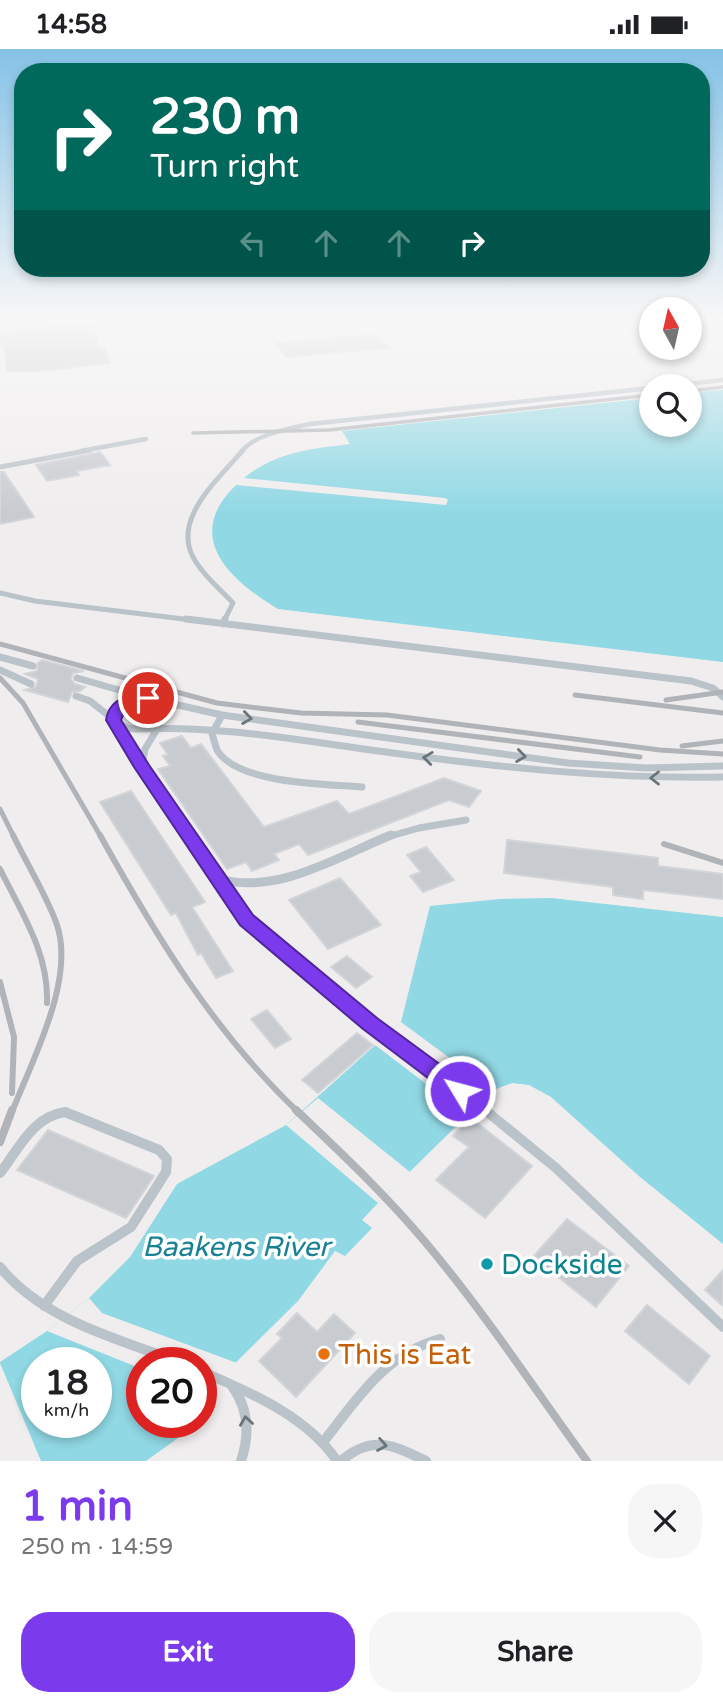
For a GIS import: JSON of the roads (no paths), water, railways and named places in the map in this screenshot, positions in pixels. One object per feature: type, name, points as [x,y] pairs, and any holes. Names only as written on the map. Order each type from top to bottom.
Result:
[{"type":"lane","points":[[223,624],[233,603],[196,563],[187,538],[188,523],[205,493],[250,443],[280,431],[310,424],[639,388]]},
{"type":"lane","points":[[0,467],[146,439]]},
{"type":"lane","points":[[0,593],[35,601],[691,681],[713,688],[723,697]]},
{"type":"lane","points":[[0,657],[33,666]]},
{"type":"lane","points":[[0,670],[31,684]]},
{"type":"lane","points":[[77,678],[222,715],[568,763],[626,768],[723,766]]},
{"type":"lane","points":[[76,696],[90,701],[115,722],[215,875],[256,929],[382,1033],[480,1105],[556,1168],[723,1327]]},
{"type":"lane","points":[[115,722],[115,709],[121,704],[137,699],[152,699],[165,706],[165,717],[145,750],[142,767]]},
{"type":"lane","points":[[222,715],[212,730],[212,738],[222,758],[238,769],[260,775],[362,787]]},
{"type":"lane","points":[[138,729],[155,725],[165,717]]},
{"type":"lane","points":[[115,722],[138,729],[158,727],[212,730],[563,774],[627,778],[723,777]]},
{"type":"lane","points":[[215,875],[228,883],[268,882],[401,832],[466,820]]},
{"type":"lane","points":[[0,1173],[39,1121],[57,1112],[65,1112],[159,1150],[167,1159],[166,1172],[131,1227],[77,1261],[44,1306]]},
{"type":"lane","points":[[0,1267],[18,1288],[44,1306],[142,1347]]},
{"type":"lane","points":[[324,1441],[397,1355],[415,1345],[440,1339]]},
{"type":"lane","points":[[217,1378],[258,1396],[324,1441],[339,1461],[354,1447],[380,1443],[426,1461]]},
{"type":"lane","points":[[227,1382],[238,1393],[247,1420],[247,1442],[241,1461]]},
{"type":"water","points":[[723,390],[723,662],[278,609],[229,571],[219,556],[213,539],[213,522],[220,504],[236,485],[446,505],[448,500],[445,498],[244,478],[281,457],[350,444],[342,431],[639,399],[639,437],[702,437],[702,392]]},
{"type":"water","name":"Baakens River","points":[[551,898],[723,917],[723,1244],[640,1177],[551,1097],[529,1085],[512,1083],[493,1090],[378,1203],[362,1220],[372,1228],[345,1256],[335,1251],[298,1301],[217,1381],[217,1347],[126,1347],[126,1438],[178,1438],[146,1461],[0,1461],[0,1362],[21,1348],[21,1438],[112,1438],[112,1347],[23,1347],[89,1298],[130,1257],[177,1184],[286,1125],[401,1022],[430,906],[500,899]]},
{"type":"railway","points":[[702,390],[723,387]]},
{"type":"railway","points":[[193,433],[329,430],[639,396]]},
{"type":"railway","points":[[0,644],[217,703],[301,713],[387,715],[660,750],[723,754]]},
{"type":"railway","points":[[0,678],[23,703],[101,837]]},
{"type":"railway","points":[[666,700],[723,692]]},
{"type":"railway","points":[[575,695],[723,713]]},
{"type":"railway","points":[[358,722],[640,757]]},
{"type":"railway","points":[[682,746],[723,741]]},
{"type":"railway","points":[[0,809],[13,835]]},
{"type":"railway","points":[[12,1112],[49,1019],[61,968],[61,944],[56,922],[13,835]]},
{"type":"railway","points":[[100,835],[188,981],[239,1049],[297,1111]]},
{"type":"railway","points":[[664,844],[723,863]]},
{"type":"railway","points":[[0,869],[39,950],[47,1003]]},
{"type":"railway","points":[[0,982],[14,1037],[12,1093]]},
{"type":"railway","points":[[0,1142],[12,1110]]},
{"type":"railway","points":[[297,1111],[379,1191],[426,1243],[488,1323],[587,1461]]},
{"type":"place","name":"Dockside","points":[[487,1264]]},
{"type":"place","name":"This is Eat","points":[[324,1354]]}]
